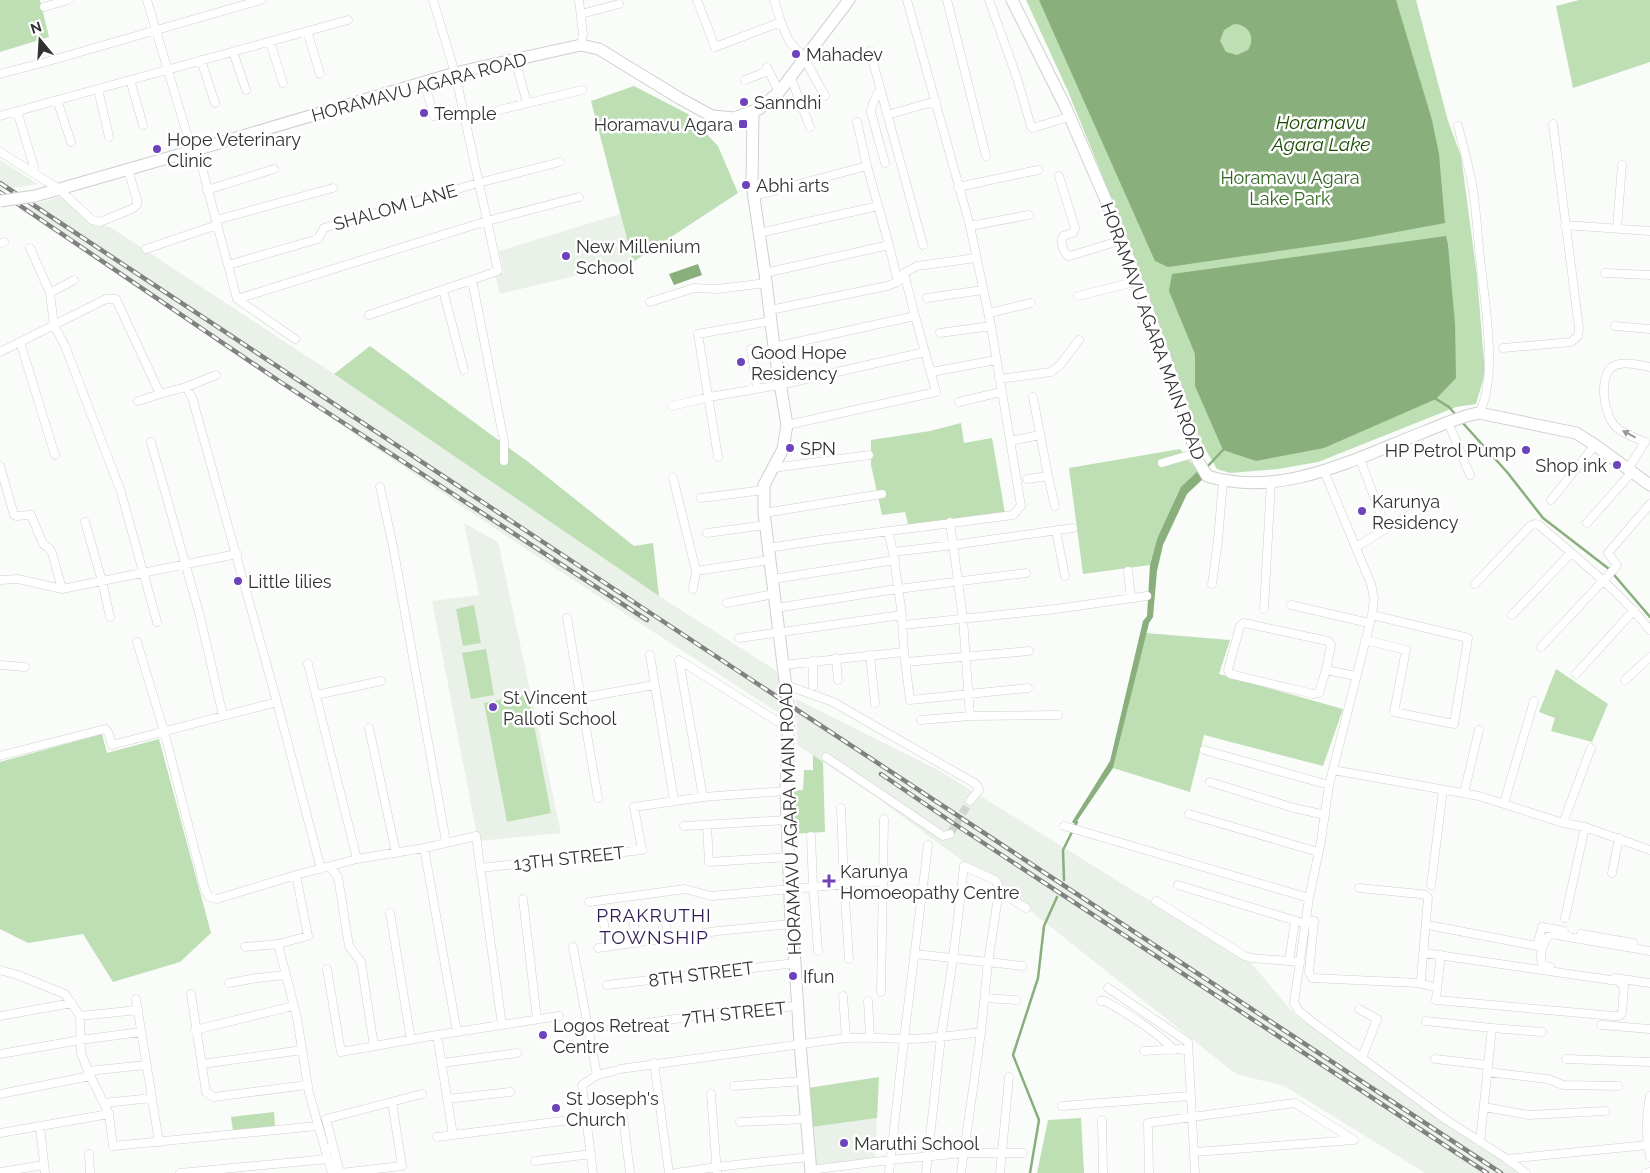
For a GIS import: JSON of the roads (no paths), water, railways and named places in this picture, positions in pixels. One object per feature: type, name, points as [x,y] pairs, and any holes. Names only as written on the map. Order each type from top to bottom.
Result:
[{"type":"street","points":[[44,7],[68,0]]},
{"type":"street","points":[[147,0],[217,222],[237,299],[295,338]]},
{"type":"street","points":[[0,74],[261,0]]},
{"type":"street","points":[[369,315],[498,271],[455,73],[432,0]]},
{"type":"street","points":[[579,0],[583,34],[581,45]]},
{"type":"street","points":[[697,0],[715,47],[780,22]]},
{"type":"street","points":[[774,0],[780,22],[789,41],[804,58],[825,96]]},
{"type":"street","points":[[753,112],[779,92],[791,78],[804,58],[849,0]]},
{"type":"street","points":[[696,571],[769,554],[888,531],[1013,515],[1021,506],[989,314],[970,226],[907,0]]},
{"type":"street","points":[[947,0],[986,156]]},
{"type":"street","points":[[989,0],[1017,78],[1032,128],[1062,118]]},
{"type":"street","name":"HORAMAVU AGARA MAIN ROAD","points":[[1012,0],[1066,106],[1122,240],[1181,401],[1198,461],[1205,473],[1223,481],[1271,482],[1296,478],[1324,471],[1360,458],[1448,422],[1473,414]]},
{"type":"street","points":[[580,14],[619,4]]},
{"type":"street","points":[[0,116],[348,20]]},
{"type":"street","points":[[307,32],[320,74]]},
{"type":"street","points":[[270,42],[283,83]]},
{"type":"street","name":"HORAMAVU AGARA ROAD","points":[[0,201],[35,196],[128,170],[455,73],[581,45],[599,48],[679,98],[712,116],[734,118],[753,112]]},
{"type":"street","points":[[870,51],[923,245]]},
{"type":"street","points":[[233,52],[246,90]]},
{"type":"street","points":[[201,60],[216,103]]},
{"type":"street","points":[[515,60],[527,103]]},
{"type":"street","points":[[745,80],[768,69],[779,92]]},
{"type":"street","points":[[791,78],[810,127]]},
{"type":"street","points":[[130,80],[143,125]]},
{"type":"street","points":[[424,82],[434,116]]},
{"type":"street","points":[[98,89],[109,136]]},
{"type":"street","points":[[499,110],[582,90]]},
{"type":"street","points":[[880,90],[872,105],[872,112],[885,163]]},
{"type":"street","points":[[57,100],[71,142]]},
{"type":"street","points":[[887,115],[936,100]]},
{"type":"street","points":[[17,111],[34,167]]},
{"type":"street","name":"HORAMAVU AGARA MAIN ROAD","points":[[753,112],[752,184],[774,347],[787,425],[783,449],[764,484],[764,490],[765,519],[789,712],[786,791],[791,924],[811,1172]]},
{"type":"street","points":[[857,122],[898,282]]},
{"type":"street","points":[[1502,348],[1572,342],[1578,336],[1579,328],[1553,124]]},
{"type":"street","points":[[1458,126],[1466,154],[1474,196],[1489,348],[1488,380],[1483,405],[1473,414]]},
{"type":"street","points":[[0,152],[59,189],[92,220],[100,222],[132,209],[137,205],[128,170]]},
{"type":"street","name":"SHALOM LANE","points":[[228,265],[318,239],[324,228],[478,183],[560,162]]},
{"type":"street","points":[[1617,228],[1622,165]]},
{"type":"street","points":[[754,196],[867,166]]},
{"type":"street","points":[[207,190],[274,169]]},
{"type":"street","points":[[958,187],[1038,170]]},
{"type":"street","points":[[1059,176],[1075,228],[1073,233],[1063,236],[1065,253],[1068,256],[1073,255],[1122,240]]},
{"type":"street","points":[[146,249],[217,222],[332,188]]},
{"type":"street","points":[[237,299],[487,220],[579,197]]},
{"type":"street","points":[[759,233],[878,206]]},
{"type":"street","points":[[970,226],[1029,214]]},
{"type":"street","points":[[1566,226],[1650,230]]},
{"type":"street","points":[[650,302],[694,288],[717,289],[766,278],[889,245]]},
{"type":"street","points":[[30,248],[50,293],[54,325],[65,346],[121,492],[142,574],[157,622]]},
{"type":"street","points":[[718,457],[698,334],[888,286],[898,282],[904,273],[917,266],[976,258]]},
{"type":"street","points":[[1605,272],[1650,275]]},
{"type":"street","points":[[787,425],[936,392],[904,273]]},
{"type":"street","points":[[50,293],[74,280]]},
{"type":"street","points":[[472,280],[504,441],[504,461]]},
{"type":"street","points":[[1078,296],[1138,281]]},
{"type":"street","points":[[443,290],[464,370]]},
{"type":"street","points":[[927,298],[983,290]]},
{"type":"street","points":[[0,352],[106,299],[116,299],[160,394]]},
{"type":"street","points":[[989,314],[1031,303]]},
{"type":"street","points":[[774,347],[915,316]]},
{"type":"street","points":[[940,334],[991,326]]},
{"type":"street","points":[[1616,326],[1650,329]]},
{"type":"street","points":[[999,379],[1051,372],[1060,365],[1079,340]]},
{"type":"street","points":[[20,342],[55,455]]},
{"type":"street","points":[[751,348],[757,388]]},
{"type":"street","points":[[672,406],[709,397],[780,385],[925,352]]},
{"type":"street","points":[[931,372],[996,360]]},
{"type":"street","points":[[1587,522],[1630,470],[1647,442],[1617,428],[1611,420],[1606,409],[1604,384],[1606,374],[1612,367],[1620,364],[1650,367]]},
{"type":"street","points":[[138,400],[186,387],[216,375]]},
{"type":"street","points":[[186,387],[192,397],[237,554],[321,869]]},
{"type":"street","points":[[959,402],[1002,392]]},
{"type":"street","points":[[1033,397],[1055,506]]},
{"type":"street","points":[[1473,414],[1576,433],[1650,485]]},
{"type":"street","points":[[1448,422],[1470,475]]},
{"type":"street","points":[[1010,440],[1040,435]]},
{"type":"street","points":[[150,442],[200,616],[223,716]]},
{"type":"street","points":[[1551,500],[1595,445]]},
{"type":"street","points":[[1162,463],[1196,453]]},
{"type":"street","points":[[773,468],[869,455]]},
{"type":"street","points":[[1360,458],[1385,526]]},
{"type":"street","points":[[0,466],[14,514],[16,516],[31,515],[43,544],[52,553],[62,589]]},
{"type":"street","points":[[1324,471],[1374,592],[1372,615],[1329,785],[1309,898],[1294,1003],[1295,1007],[1311,1021],[1445,1119],[1526,1173]]},
{"type":"street","points":[[1027,479],[1048,476]]},
{"type":"street","points":[[673,478],[696,571],[693,589]]},
{"type":"street","points":[[1212,584],[1223,481]]},
{"type":"street","points":[[1264,609],[1271,482]]},
{"type":"street","points":[[380,488],[393,546],[446,842]]},
{"type":"street","points":[[701,498],[764,490]]},
{"type":"street","points":[[708,533],[882,494]]},
{"type":"street","points":[[1541,647],[1615,568],[1617,564],[1608,553],[1650,504]]},
{"type":"street","points":[[1356,547],[1416,511]]},
{"type":"street","points":[[86,522],[110,617]]},
{"type":"street","points":[[950,522],[963,619],[970,716]]},
{"type":"street","points":[[1475,584],[1530,526],[1535,524],[1606,579],[1650,630]]},
{"type":"street","points":[[773,578],[952,545],[1074,528]]},
{"type":"street","points":[[888,531],[900,589],[904,652],[911,703],[968,693],[1028,688]]},
{"type":"street","points":[[1056,531],[1066,576]]},
{"type":"street","points":[[1512,615],[1571,553]]},
{"type":"street","points":[[0,580],[18,579],[62,589],[237,554]]},
{"type":"street","points":[[1128,571],[1131,598]]},
{"type":"street","points":[[776,608],[900,589],[1026,574]]},
{"type":"street","points":[[727,603],[774,594]]},
{"type":"street","points":[[903,625],[1147,596]]},
{"type":"street","points":[[1291,605],[1369,623]]},
{"type":"street","points":[[1576,674],[1634,610]]},
{"type":"street","points":[[739,638],[902,615]]},
{"type":"street","points":[[1365,640],[1406,650],[1394,712],[1454,724],[1468,638],[1372,615]]},
{"type":"street","points":[[567,618],[598,798]]},
{"type":"street","points":[[1244,623],[1328,641],[1331,646],[1326,670],[1319,693],[1313,694],[1230,674],[1228,670],[1240,626],[1244,623]]},
{"type":"street","points":[[137,642],[164,731],[205,890],[209,897],[217,899],[357,859],[424,848],[476,836],[502,1025]]},
{"type":"street","points":[[906,662],[1029,650]]},
{"type":"street","points":[[783,665],[904,652]]},
{"type":"street","points":[[650,655],[674,800]]},
{"type":"street","points":[[870,655],[874,703]]},
{"type":"street","points":[[1625,680],[1650,656]]},
{"type":"street","points":[[836,658],[838,680]]},
{"type":"street","points":[[703,797],[678,660],[788,728]]},
{"type":"street","points":[[813,661],[813,686]]},
{"type":"street","points":[[308,664],[357,859]]},
{"type":"street","points":[[0,665],[25,667]]},
{"type":"street","points":[[1326,670],[1356,676]]},
{"type":"street","points":[[316,695],[381,681]]},
{"type":"street","points":[[581,698],[654,684]]},
{"type":"street","points":[[786,685],[833,702],[976,784],[979,790],[970,801]]},
{"type":"street","points":[[1504,803],[1534,701]]},
{"type":"street","points":[[0,756],[105,729],[108,732],[112,745],[277,702]]},
{"type":"street","points":[[921,720],[970,716],[1058,715]]},
{"type":"street","points":[[369,728],[396,852]]},
{"type":"street","points":[[1464,792],[1479,730]]},
{"type":"street","points":[[1563,823],[1591,748]]},
{"type":"street","points":[[1204,750],[1329,785]]},
{"type":"street","points":[[826,757],[943,836],[950,834]]},
{"type":"street","points":[[1334,770],[1443,790],[1464,792],[1563,823],[1585,827],[1650,850]]},
{"type":"street","points":[[1210,782],[1294,808],[1325,815]]},
{"type":"street","points":[[1431,885],[1443,790]]},
{"type":"street","name":"13TH STREET","points":[[480,868],[642,850],[634,807],[674,800],[786,791]]},
{"type":"street","points":[[842,808],[844,884],[849,959]]},
{"type":"street","points":[[1189,814],[1318,852]]},
{"type":"street","points":[[881,992],[884,819]]},
{"type":"street","points":[[684,826],[787,820]]},
{"type":"street","points":[[707,825],[709,862],[789,857]]},
{"type":"street","points":[[1064,826],[1309,898]]},
{"type":"street","points":[[1565,918],[1585,827]]},
{"type":"street","points":[[811,836],[818,951]]},
{"type":"street","points":[[1612,873],[1619,838]]},
{"type":"street","points":[[889,1173],[928,845]]},
{"type":"street","points":[[424,848],[457,1032]]},
{"type":"street","points":[[926,1173],[940,1037],[953,959],[964,866],[995,880],[999,891],[961,1173]]},
{"type":"street","points":[[330,867],[338,878],[349,946],[361,962],[374,1046]]},
{"type":"street","points":[[245,947],[278,944],[308,936],[296,875]]},
{"type":"street","points":[[589,902],[685,889],[711,896],[883,881]]},
{"type":"street","points":[[1178,885],[1295,921],[1306,922],[1314,920],[1309,968],[1312,978],[1419,983],[1437,988]]},
{"type":"street","points":[[1359,888],[1426,895],[1428,903],[1424,953],[1419,983]]},
{"type":"street","points":[[999,891],[1026,908]]},
{"type":"street","points":[[523,900],[537,1019]]},
{"type":"street","points":[[1156,901],[1245,956],[1289,961],[1309,968]]},
{"type":"street","points":[[390,913],[411,1040]]},
{"type":"street","points":[[665,915],[668,939]]},
{"type":"street","points":[[633,919],[637,943]]},
{"type":"street","points":[[1289,961],[1295,921]]},
{"type":"street","points":[[604,923],[607,946]]},
{"type":"street","points":[[598,948],[718,931],[791,924]]},
{"type":"street","points":[[1433,926],[1537,946],[1540,929],[1544,927],[1650,946]]},
{"type":"street","points":[[1650,951],[1551,934],[1544,941],[1541,961],[1545,966],[1650,983]]},
{"type":"street","points":[[278,944],[293,1006],[317,1126],[332,1173]]},
{"type":"street","points":[[573,947],[597,1075]]},
{"type":"street","points":[[1424,953],[1441,955],[1618,981],[1624,986],[1622,1013],[1619,1016],[1614,1016],[1436,1000],[1441,955]]},
{"type":"street","points":[[915,954],[1022,966]]},
{"type":"street","points":[[1302,954],[1310,955]]},
{"type":"street","name":"8TH STREET","points":[[607,985],[795,962]]},
{"type":"street","points":[[328,969],[341,1052],[559,1016]]},
{"type":"street","points":[[2,972],[18,975],[64,994],[72,1003],[80,1016],[82,1053],[89,1074],[109,1114],[113,1146],[317,1126]]},
{"type":"street","points":[[229,983],[285,975]]},
{"type":"street","points":[[1108,988],[1188,1042],[1194,1173]]},
{"type":"street","points":[[191,994],[206,1092],[214,1097],[308,1085]]},
{"type":"street","points":[[843,996],[846,1038]]},
{"type":"street","points":[[984,998],[1016,1000]]},
{"type":"street","points":[[136,1000],[159,1142]]},
{"type":"street","points":[[868,1001],[870,1037]]},
{"type":"street","points":[[1101,1001],[1144,1025],[1174,1050]]},
{"type":"street","points":[[0,1016],[72,1003]]},
{"type":"street","points":[[195,1030],[293,1006]]},
{"type":"street","name":"7TH STREET","points":[[611,1028],[732,1011],[798,1006]]},
{"type":"street","points":[[80,1016],[138,1010]]},
{"type":"street","points":[[1359,1010],[1377,1020],[1362,1058]]},
{"type":"street","points":[[1426,1021],[1542,1032]]},
{"type":"street","points":[[1601,1024],[1650,1029]]},
{"type":"street","points":[[1480,1142],[1492,1028]]},
{"type":"street","points":[[0,1054],[141,1032]]},
{"type":"street","points":[[593,1173],[582,1085],[597,1075],[654,1063],[800,1043],[846,1038],[940,1037],[981,1032]]},
{"type":"street","points":[[437,1035],[453,1135]]},
{"type":"street","points":[[202,1064],[302,1050]]},
{"type":"street","points":[[1144,1051],[1188,1051]]},
{"type":"street","points":[[442,1063],[517,1053]]},
{"type":"street","points":[[1435,1059],[1548,1079],[1563,1085],[1618,1086]]},
{"type":"street","points":[[1566,1059],[1650,1062]]},
{"type":"street","points":[[654,1063],[669,1173]]},
{"type":"street","points":[[0,1094],[89,1074],[146,1064]]},
{"type":"street","points":[[1000,1173],[1008,1077]]},
{"type":"street","points":[[734,1086],[803,1081]]},
{"type":"street","points":[[447,1100],[510,1092]]},
{"type":"street","points":[[392,1102],[402,1166],[340,1173],[326,1119],[422,1094]]},
{"type":"street","points":[[711,1094],[716,1170]]},
{"type":"street","points":[[1086,1095],[1087,1104]]},
{"type":"street","points":[[1062,1106],[1190,1096]]},
{"type":"street","points":[[1650,1097],[1648,1145],[1650,1157]]},
{"type":"street","points":[[104,1103],[152,1098]]},
{"type":"street","points":[[621,1100],[630,1173]]},
{"type":"street","points":[[1149,1173],[1148,1123],[1295,1103],[1354,1140],[1194,1152]]},
{"type":"street","points":[[1484,1106],[1530,1116],[1605,1111]]},
{"type":"street","points":[[0,1133],[109,1114]]},
{"type":"street","points":[[437,1137],[586,1118]]},
{"type":"street","points":[[740,1122],[806,1118]]},
{"type":"street","points":[[1102,1120],[1103,1173]]},
{"type":"street","points":[[0,1172],[45,1169],[40,1126]]},
{"type":"street","points":[[1507,1159],[1648,1145]]},
{"type":"street","points":[[325,1150],[333,1146]]},
{"type":"street","points":[[811,1172],[928,1156],[964,1153],[1023,1153]]},
{"type":"street","points":[[89,1154],[90,1173]]},
{"type":"street","points":[[535,1161],[591,1154]]},
{"type":"street","points":[[676,1173],[716,1170],[809,1157]]},
{"type":"street","points":[[180,1173],[328,1159]]},
{"type":"street","points":[[1646,1173],[1650,1172]]},
{"type":"water","name":"Horamavu Agara Lake","points":[[1039,0],[1396,0],[1432,120],[1439,154],[1445,223],[1348,241],[1168,267],[1155,261]],"holes":[[[1234,24],[1244,26],[1250,32],[1251,41],[1248,50],[1237,55],[1226,52],[1220,41],[1224,30]]]},
{"type":"water","points":[[1446,236],[1455,324],[1456,378],[1436,399],[1324,448],[1256,461],[1223,450],[1195,386],[1195,354],[1169,291],[1172,274]]},
{"type":"water","points":[[698,264],[702,275],[674,285],[669,274]]},
{"type":"water","points":[[1198,471],[1204,478],[1187,494],[1163,545],[1157,571],[1153,617],[1149,623],[1113,768],[1075,824],[1072,822],[1110,761],[1143,621],[1147,616],[1150,565],[1157,539],[1181,487]]},
{"type":"waterway","points":[[1436,399],[1449,407],[1456,415]]},
{"type":"waterway","points":[[1461,421],[1507,472],[1543,518],[1609,569],[1650,617]]},
{"type":"waterway","points":[[1205,469],[1223,450]]},
{"type":"waterway","points":[[1064,880],[1063,850],[1077,822]]},
{"type":"waterway","points":[[1030,1173],[1039,1120],[1013,1055],[1038,978],[1044,926],[1057,897]]},
{"type":"tunnel","points":[[950,834],[970,801]]},
{"type":"railway","points":[[0,183],[1501,1173]]},
{"type":"railway","points":[[0,192],[279,381],[647,620]]},
{"type":"railway","points":[[881,774],[1487,1173]]},
{"type":"place","name":"Mahadev","points":[[796,54]]},
{"type":"place","name":"Sanndhi","points":[[744,102]]},
{"type":"place","name":"Temple","points":[[424,113]]},
{"type":"place","name":"Horamavu Agara","points":[[743,124]]},
{"type":"place","name":"Hope Veterinary Clinic","points":[[157,149]]},
{"type":"place","name":"Abhi arts","points":[[746,185]]},
{"type":"place","name":"New Millenium School","points":[[566,256]]},
{"type":"place","name":"Good Hope Residency","points":[[741,362]]},
{"type":"place","name":"SPN","points":[[790,448]]},
{"type":"place","name":"HP Petrol Pump","points":[[1526,450]]},
{"type":"place","name":"Shop ink","points":[[1617,465]]},
{"type":"place","name":"Karunya Residency","points":[[1362,511]]},
{"type":"place","name":"Little lilies","points":[[238,581]]},
{"type":"place","name":"St Vincent Palloti School","points":[[493,707]]},
{"type":"place","name":"Karunya Homoeopathy Centre","points":[[829,881]]},
{"type":"place","name":"Ifun","points":[[793,976]]},
{"type":"place","name":"Logos Retreat Centre","points":[[543,1035]]},
{"type":"place","name":"St Joseph's Church","points":[[556,1108]]},
{"type":"place","name":"Maruthi School","points":[[844,1143]]},
{"type":"district","name":"PRAKRUTHI TOWNSHIP","points":[[654,926]]},
{"type":"park label","name":"Horamavu Agara Lake Park","points":[[1290,187]]}]
